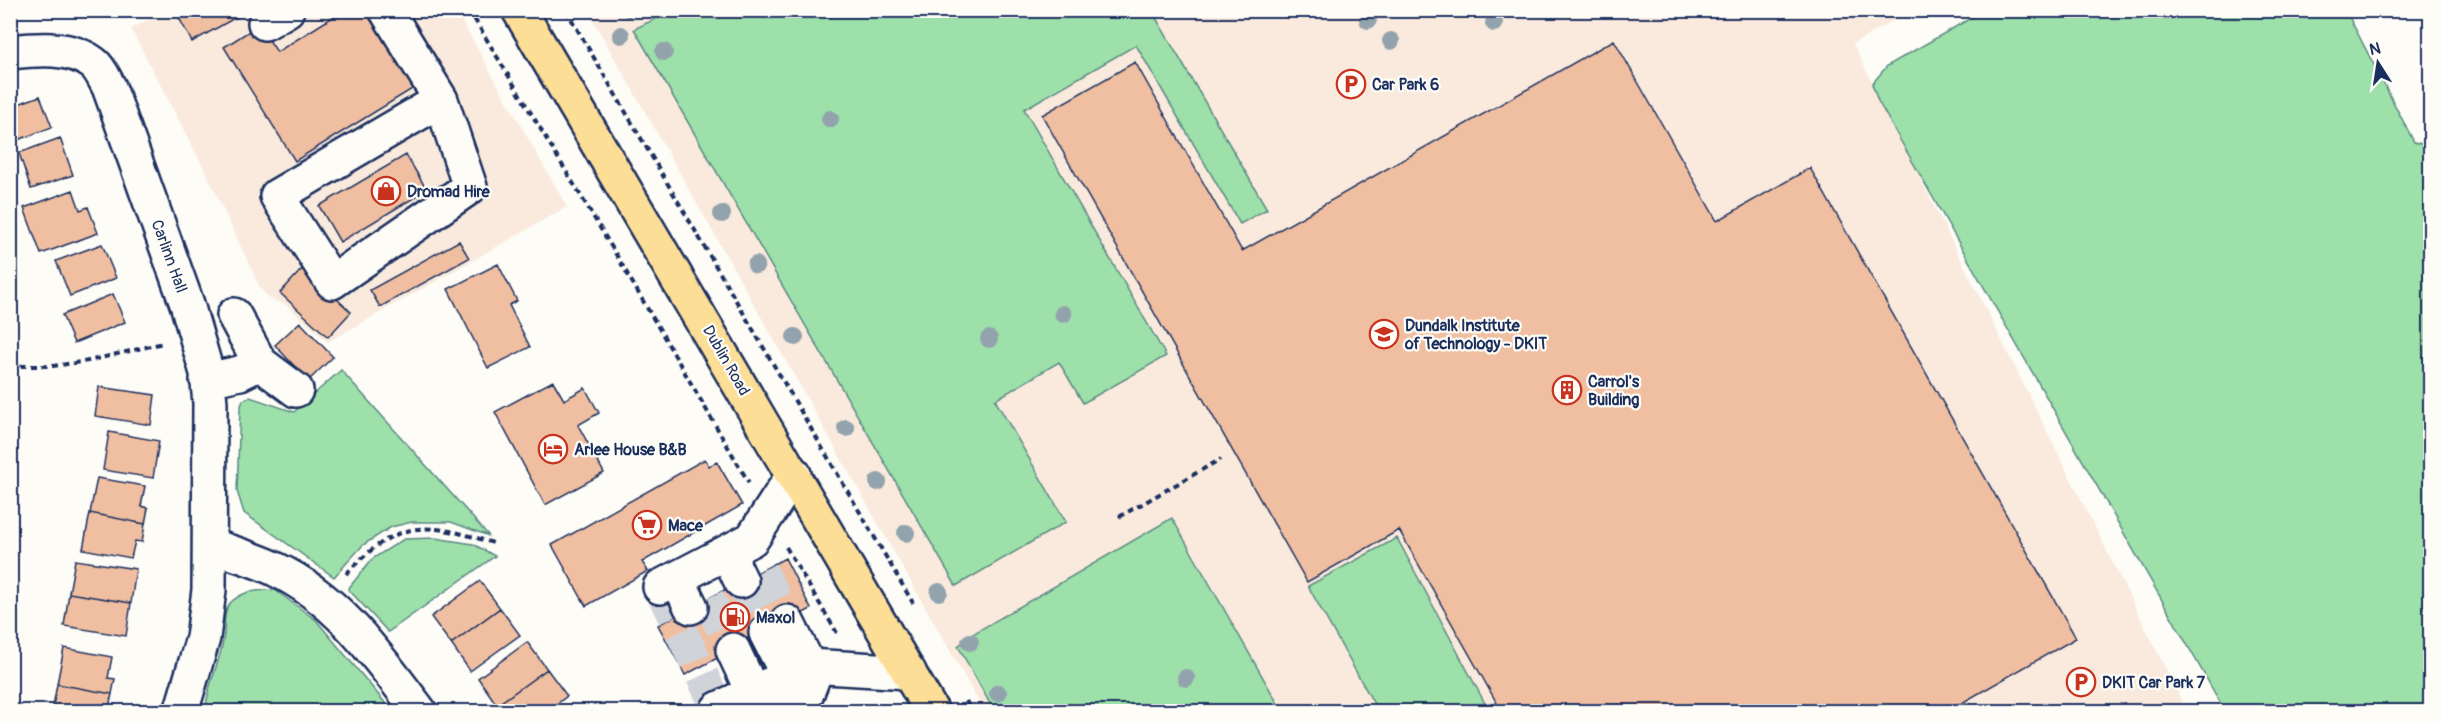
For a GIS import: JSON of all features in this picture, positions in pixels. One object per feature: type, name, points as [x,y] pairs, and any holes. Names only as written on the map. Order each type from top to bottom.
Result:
[{"type":"main road","name":"Dublin Road","points":[[519,10],[933,711]]},
{"type":"street","points":[[402,24],[441,100],[470,187],[332,282],[277,196],[441,100]]},
{"type":"street","name":"Carlinn Hall","points":[[10,52],[35,49],[69,51],[95,64],[109,87],[187,304],[207,380],[210,404],[209,590],[203,638],[181,711]]},
{"type":"street","points":[[234,315],[260,363],[296,390]]},
{"type":"street","points":[[207,380],[240,373],[260,363]]},
{"type":"street","points":[[712,576],[752,539],[794,474]]},
{"type":"street","points":[[210,545],[274,568],[323,599],[343,616],[377,655],[420,711]]},
{"type":"street","points":[[770,689],[750,641],[770,689]]},
{"type":"street","points":[[770,689],[858,669],[909,672]]},
{"type":"path","points":[[469,10],[614,251],[858,669]]},
{"type":"path","points":[[566,10],[913,603]]},
{"type":"path","points":[[10,366],[53,366],[88,361],[169,341]]},
{"type":"path","points":[[1119,517],[1221,459]]},
{"type":"path","points":[[323,599],[368,551],[387,538],[410,529],[461,532],[495,544]]},
{"type":"shaded area","name":"Dromad Hire","points":[[164,11],[456,11],[567,207],[328,342],[286,305],[270,299],[260,288],[207,174],[131,29]]},
{"type":"shaded area","name":"Dundalk Institute of Technology - DKIT","points":[[588,11],[1910,11],[1853,44],[2187,711],[984,711]]},
{"type":"green space","points":[[841,10],[1152,11],[1267,209],[1240,224],[1136,45],[1024,109],[1166,356],[1083,403],[1059,362],[995,400],[1066,522],[956,586],[634,29],[672,11],[819,11],[828,18]]},
{"type":"green space","points":[[1983,11],[2346,11],[2414,142],[2430,146],[2430,711],[2225,711],[1878,101],[1872,84],[1887,66]]},
{"type":"green space","points":[[341,370],[489,536],[451,522],[412,522],[391,527],[363,545],[334,577],[244,513],[237,491],[240,409],[243,400],[250,397],[294,412]]},
{"type":"green space","points":[[1172,518],[1282,711],[994,711],[958,646],[976,632]]},
{"type":"green space","points":[[435,538],[473,544],[495,556],[388,632],[348,589],[372,559],[404,539]]},
{"type":"green space","points":[[1397,538],[1489,711],[1378,711],[1308,586]]},
{"type":"green space","points":[[275,590],[316,620],[392,711],[206,711],[209,691],[223,644],[228,605],[247,593]]},
{"type":"building","points":[[175,10],[249,10],[192,42]]},
{"type":"building","points":[[344,10],[370,10],[417,86],[295,161],[224,47],[259,25],[277,52]]},
{"type":"building","name":"Carrol's Building","points":[[1614,40],[1717,221],[1810,168],[2076,638],[1946,712],[1502,712],[1399,530],[1307,582],[1042,115],[1135,62],[1242,251]]},
{"type":"building","points":[[40,96],[52,127],[10,143],[10,107]]},
{"type":"building","points":[[60,138],[73,175],[31,189],[19,153]]},
{"type":"building","points":[[406,155],[427,190],[340,242],[319,206]]},
{"type":"building","points":[[73,190],[80,210],[88,207],[98,233],[41,254],[24,208]]},
{"type":"building","points":[[459,241],[469,258],[380,307],[370,290]]},
{"type":"building","points":[[102,244],[116,278],[70,296],[56,261]]},
{"type":"building","points":[[498,264],[517,301],[509,305],[530,347],[488,368],[448,289]]},
{"type":"building","points":[[303,268],[351,312],[328,337],[280,293]]},
{"type":"building","points":[[113,294],[125,322],[74,343],[62,315]]},
{"type":"building","points":[[300,322],[333,357],[308,381],[275,345]]},
{"type":"building","name":"Arlee House B&B","points":[[553,381],[564,400],[585,388],[599,413],[578,425],[604,473],[545,505],[495,412]]},
{"type":"building","points":[[99,387],[155,395],[151,425],[95,416]]},
{"type":"building","points":[[109,432],[159,441],[153,478],[103,470]]},
{"type":"building","name":"Mace","points":[[705,459],[709,466],[717,462],[742,505],[642,562],[648,571],[586,606],[552,545]]},
{"type":"building","points":[[97,478],[145,486],[141,506],[148,508],[145,524],[90,513]]},
{"type":"building","points":[[90,513],[145,524],[142,542],[135,541],[131,558],[83,549]]},
{"type":"building","points":[[785,558],[811,609],[685,675],[658,625]]},
{"type":"building","points":[[75,560],[136,569],[131,603],[69,593]]},
{"type":"building","points":[[480,581],[500,608],[451,644],[431,617]]},
{"type":"building","points":[[69,593],[131,603],[126,636],[64,626]]},
{"type":"building","points":[[500,608],[520,635],[470,671],[451,644]]},
{"type":"building","points":[[527,642],[547,669],[497,705],[478,678]]},
{"type":"building","points":[[64,648],[112,657],[108,678],[115,679],[112,694],[57,684]]},
{"type":"building","points":[[547,669],[567,696],[546,712],[502,712],[497,705]]},
{"type":"building","points":[[57,684],[112,694],[108,712],[52,712]]},
{"type":"tunnel","points":[[761,571],[787,622]]},
{"type":"tunnel","points":[[741,581],[766,633]]},
{"type":"tunnel","points":[[660,587],[718,709]]},
{"type":"tunnel","points":[[708,598],[733,650]]},
{"type":"place","name":"Car Park 6","points":[[1351,84]]},
{"type":"place","name":"Dromad Hire","points":[[386,191]]},
{"type":"place","name":"Dundalk Institute of Technology - DKIT","points":[[1384,334]]},
{"type":"place","name":"Carrol's Building","points":[[1567,390]]},
{"type":"place","name":"Arlee House B&B","points":[[553,449]]},
{"type":"place","name":"Mace","points":[[647,525]]},
{"type":"place","name":"Maxol","points":[[735,617]]},
{"type":"place","name":"DKIT Car Park 7","points":[[2081,682]]}]
